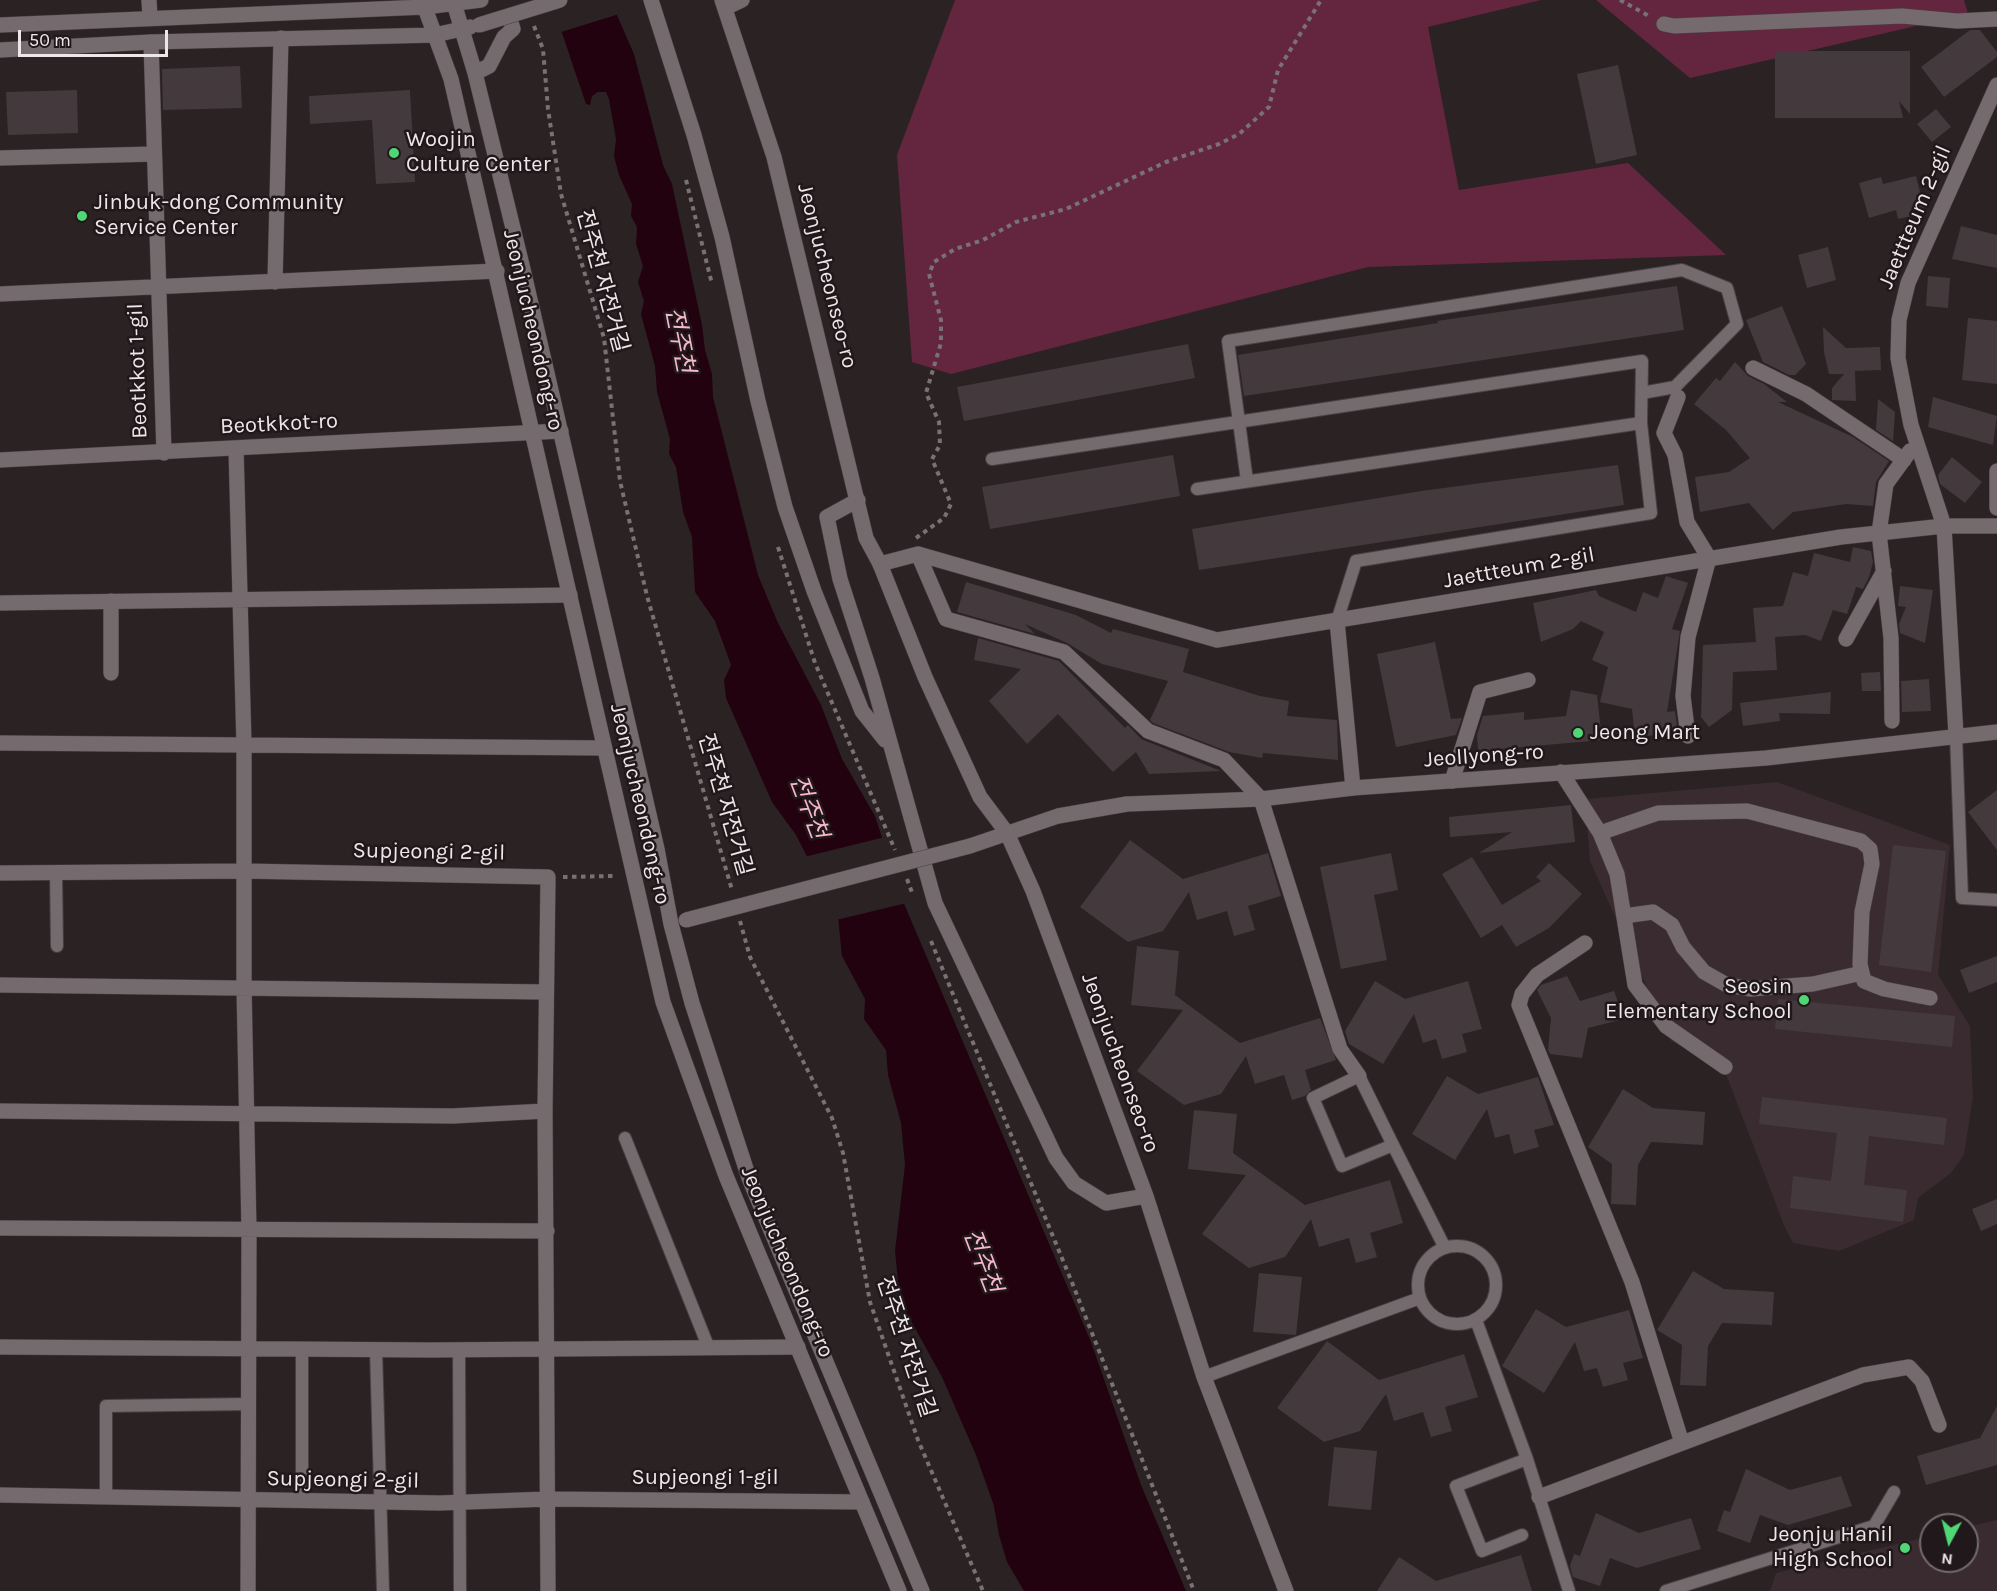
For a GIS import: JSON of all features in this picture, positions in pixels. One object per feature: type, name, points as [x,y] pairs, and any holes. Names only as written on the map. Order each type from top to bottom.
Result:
[{"type":"street","points":[[149,0],[150,17]]},
{"type":"street","points":[[0,50],[150,42],[435,35],[479,25],[560,0]]},
{"type":"street","points":[[651,0],[694,135],[722,237],[758,401],[785,507],[814,591],[862,711],[888,743]]},
{"type":"street","points":[[723,4],[742,0]]},
{"type":"street","name":"Jeonjucheondong-ro","points":[[454,2],[475,73],[561,431],[657,849],[679,922],[692,1003],[749,1179],[922,1591]]},
{"type":"street","points":[[0,25],[476,2]]},
{"type":"street","name":"Jeonjucheondong-ro","points":[[423,4],[451,79],[534,432],[603,748],[663,1002],[722,1166],[899,1591]]},
{"type":"street","name":"Jeonjucheonseo-ro","points":[[723,4],[774,157],[866,538],[880,564],[925,677],[980,797],[1007,833],[1033,891],[1146,1196],[1204,1377],[1286,1591]]},
{"type":"street","points":[[475,73],[489,66],[504,37],[513,29],[509,16]]},
{"type":"street","points":[[1664,24],[1674,26],[1902,16],[1957,21],[1997,19]]},
{"type":"street","points":[[275,282],[281,38]]},
{"type":"street","name":"Beotkkot 1-gil","points":[[150,42],[164,453]]},
{"type":"street","name":"Jaettteum 2-gil","points":[[1956,735],[1944,526],[1917,442],[1898,358],[1899,320],[1908,283],[1997,85]]},
{"type":"street","points":[[0,158],[154,154]]},
{"type":"street","name":"Beotkkot 1-gil","points":[[158,288],[497,272]]},
{"type":"street","points":[[0,294],[158,288]]},
{"type":"street","points":[[1753,368],[1806,394],[1904,460]]},
{"type":"street","points":[[1678,398],[1664,434],[1675,455],[1687,522],[1709,558],[1688,637],[1683,696],[1688,736]]},
{"type":"street","name":"Beotkkot-ro","points":[[0,460],[561,431]]},
{"type":"street","points":[[1892,721],[1891,638],[1879,533],[1886,484],[1917,442]]},
{"type":"street","name":"Supjeongi 2-gil","points":[[236,448],[238,599],[244,745],[244,987],[249,1230],[248,1591]]},
{"type":"street","points":[[1997,471],[1997,508]]},
{"type":"street","points":[[858,500],[827,517],[840,579],[872,678],[888,743],[935,903],[1056,1158],[1074,1184],[1106,1203],[1146,1196]]},
{"type":"street","name":"Jaettteum 2-gil","points":[[1337,621],[1709,558],[1879,533],[1944,526],[1997,526]]},
{"type":"street","points":[[915,548],[946,619],[1064,652],[1148,731],[1224,760],[1261,799],[1340,1049],[1359,1076]]},
{"type":"street","points":[[880,564],[915,548],[1217,640],[1337,621],[1353,788]]},
{"type":"street","points":[[1846,639],[1884,571]]},
{"type":"street","points":[[0,603],[570,595]]},
{"type":"street","points":[[111,601],[111,673]]},
{"type":"street","points":[[1452,781],[1480,692],[1527,680]]},
{"type":"street","name":"Jeollyong-ro","points":[[646,931],[970,846],[1058,816],[1127,804],[1261,799],[1353,788],[1766,758],[1997,732]]},
{"type":"street","points":[[0,743],[603,748]]},
{"type":"street","points":[[1561,772],[1600,833],[1617,874],[1635,985],[1666,1026],[1725,1067]]},
{"type":"street","points":[[1600,833],[1658,813],[1747,811],[1861,841],[1870,849],[1872,864],[1862,912],[1864,981],[1884,989],[1930,998]]},
{"type":"street","name":"Supjeongi 2-gil","points":[[0,873],[244,871],[548,877]]},
{"type":"street","points":[[548,877],[545,1111],[548,1591]]},
{"type":"street","points":[[1624,916],[1653,912],[1671,925],[1683,947],[1704,972],[1726,985],[1752,989],[1814,984],[1862,973]]},
{"type":"street","points":[[1585,943],[1537,975],[1522,994],[1519,1005],[1632,1282],[1682,1443]]},
{"type":"street","points":[[0,985],[546,992]]},
{"type":"street","points":[[0,1111],[453,1116],[545,1111]]},
{"type":"street","points":[[0,1228],[547,1231]]},
{"type":"street","points":[[0,1347],[432,1350],[547,1347],[798,1347]]},
{"type":"street","points":[[1539,1497],[1863,1375],[1909,1367],[1922,1381],[1939,1425]]},
{"type":"street","name":"Supjeongi 2-gil","points":[[0,1495],[440,1503]]},
{"type":"street","name":"Supjeongi 1-gil","points":[[440,1503],[548,1499],[862,1502]]},
{"type":"lane","points":[[1248,481],[1228,341],[1682,270],[1727,288],[1737,324],[1675,387],[1642,393]]},
{"type":"lane","points":[[992,459],[1642,361],[1641,423],[1651,513],[1356,561],[1337,621]]},
{"type":"lane","points":[[1197,489],[1641,423]]},
{"type":"lane","points":[[1956,735],[1962,898],[1997,900]]},
{"type":"lane","points":[[56,873],[57,946]]},
{"type":"lane","points":[[1394,1145],[1342,1166],[1313,1098],[1359,1076],[1394,1145],[1445,1248]]},
{"type":"lane","points":[[625,1138],[708,1346]]},
{"type":"lane","points":[[1445,1248],[1470,1248],[1490,1263],[1495,1274],[1497,1288],[1494,1301],[1476,1320],[1463,1324],[1449,1324],[1431,1314],[1420,1298],[1420,1274],[1434,1254],[1445,1248]]},
{"type":"lane","points":[[1204,1377],[1420,1298]]},
{"type":"lane","points":[[1476,1320],[1527,1459],[1569,1591]]},
{"type":"lane","points":[[302,1349],[302,1501]]},
{"type":"lane","points":[[459,1349],[460,1591]]},
{"type":"lane","points":[[376,1350],[383,1591]]},
{"type":"lane","points":[[106,1497],[106,1406],[247,1404]]},
{"type":"lane","points":[[1522,1535],[1482,1551],[1456,1486],[1527,1459]]},
{"type":"lane","points":[[1666,1591],[1874,1526],[1894,1492]]},
{"type":"path","points":[[915,548],[944,518],[951,504],[932,459],[940,446],[939,422],[926,393],[941,343],[941,320],[929,274],[934,262],[956,249],[983,240],[1016,222],[1066,209],[1166,162],[1219,144],[1239,134],[1269,107],[1278,70],[1321,0]]},
{"type":"path","points":[[1620,0],[1664,24]]},
{"type":"path","name":"전주천 자전거길","points":[[532,20],[543,49],[548,109],[561,194],[604,338],[620,481],[647,596],[735,902]]},
{"type":"path","points":[[548,877],[613,876]]},
{"type":"path","name":"전주천 자전거길","points":[[738,913],[750,957],[832,1118],[843,1153],[870,1302],[918,1440],[983,1591]]},
{"type":"shaded area","points":[[955,0],[1541,0],[1428,27],[1459,190],[1628,163],[1726,255],[1368,267],[951,374],[912,362],[897,155]]},
{"type":"shaded area","points":[[1596,0],[1964,0],[1968,14],[1690,78]]},
{"type":"shaded area","name":"Seosin Elementary School","points":[[1777,782],[1950,845],[1938,975],[1970,1026],[1973,1097],[1964,1155],[1951,1173],[1918,1198],[1914,1220],[1839,1251],[1793,1243],[1724,1069],[1671,1041],[1590,861],[1585,799]]},
{"type":"shaded area","name":"Jeonju Hanil High School","points":[[1997,1520],[1997,1591],[1770,1591],[1776,1573],[1919,1539],[1919,1573],[1979,1573],[1979,1524]]},
{"type":"water","name":"전주천","points":[[616,13],[634,54],[663,165],[672,184],[702,325],[705,350],[712,374],[713,397],[758,575],[778,623],[821,705],[842,759],[875,816],[902,899],[1091,1342],[1141,1485],[1186,1591],[1024,1591],[1007,1562],[994,1506],[976,1455],[942,1377],[900,1301],[895,1251],[905,1165],[901,1123],[888,1075],[886,1050],[864,1019],[865,999],[842,956],[838,917],[796,835],[772,802],[726,698],[724,680],[731,665],[715,621],[695,592],[692,537],[683,512],[676,467],[669,454],[670,439],[657,392],[655,366],[641,314],[644,301],[638,282],[643,266],[636,244],[637,227],[631,216],[632,204],[619,175],[614,156],[616,139],[609,99],[606,92],[598,92],[592,96],[590,105],[586,104],[561,30]]},
{"type":"pier","points":[[546,0],[615,0],[619,14],[558,33]]},
{"type":"pier","points":[[885,837],[907,903],[836,920],[804,857]]},
{"type":"building","points":[[1970,30],[1980,30],[1997,52],[1997,57],[1944,97],[1921,67]]},
{"type":"building","points":[[1775,51],[1910,51],[1910,114],[1899,101],[1903,118],[1775,118]]},
{"type":"building","points":[[1618,65],[1637,155],[1596,164],[1577,74]]},
{"type":"building","points":[[240,66],[242,108],[163,110],[162,69]]},
{"type":"building","points":[[77,90],[78,133],[8,135],[6,92]]},
{"type":"building","name":"Woojin Culture Center","points":[[410,90],[415,182],[376,184],[372,120],[310,124],[309,96]]},
{"type":"building","points":[[1936,109],[1951,127],[1932,142],[1917,124]]},
{"type":"building","points":[[1916,176],[1925,213],[1898,219],[1896,210],[1869,218],[1859,183],[1881,177],[1883,184]]},
{"type":"building","points":[[1961,226],[1997,235],[1997,268],[1952,259]]},
{"type":"building","points":[[1828,247],[1836,280],[1807,288],[1798,255]]},
{"type":"building","points":[[1928,276],[1950,278],[1948,308],[1926,306]]},
{"type":"building","points":[[1677,286],[1684,330],[1244,396],[1238,355],[1438,323],[1437,321]]},
{"type":"building","points":[[1782,306],[1806,364],[1795,375],[1789,375],[1763,362],[1746,320]]},
{"type":"building","points":[[1968,318],[1997,321],[1997,384],[1962,380]]},
{"type":"building","points":[[1823,327],[1846,348],[1880,347],[1881,370],[1855,371],[1856,401],[1832,400],[1832,388],[1844,374],[1829,374],[1824,352]]},
{"type":"building","points":[[1188,344],[1195,378],[964,421],[957,387]]},
{"type":"building","points":[[1735,362],[1748,376],[1764,384],[1787,402],[1778,402],[1853,437],[1889,461],[1876,482],[1873,506],[1846,504],[1793,512],[1773,530],[1749,503],[1700,512],[1695,477],[1729,472],[1750,458],[1726,430],[1694,404],[1716,378],[1720,381]]},
{"type":"building","points":[[1933,397],[1997,416],[1993,445],[1928,427]]},
{"type":"building","points":[[1878,399],[1895,412],[1893,441],[1876,430]]},
{"type":"building","points":[[1173,455],[1180,496],[990,529],[982,487]]},
{"type":"building","points":[[1952,457],[1982,482],[1965,503],[1940,484],[1938,475]]},
{"type":"building","points":[[1618,465],[1624,505],[1199,570],[1192,529],[1421,491]]},
{"type":"building","points":[[1853,547],[1871,551],[1873,562],[1863,589],[1856,587],[1847,614],[1833,610],[1821,641],[1805,635],[1775,637],[1777,670],[1733,672],[1732,710],[1709,727],[1701,717],[1703,645],[1756,642],[1753,608],[1783,606],[1793,572],[1808,576],[1814,553],[1850,562]]},
{"type":"building","points":[[1666,576],[1688,583],[1672,629],[1680,631],[1667,712],[1675,711],[1678,733],[1635,737],[1632,709],[1600,702],[1608,667],[1592,660],[1604,632],[1581,621],[1573,629],[1541,642],[1533,603],[1596,590],[1599,596],[1636,612],[1643,592],[1658,598]]},
{"type":"building","points":[[966,582],[1076,615],[1111,633],[1113,629],[1189,649],[1183,672],[1260,696],[1289,701],[1287,716],[1337,720],[1338,760],[1263,753],[1262,758],[1229,752],[1153,723],[1150,720],[1168,681],[1102,664],[1067,643],[1025,624],[1035,634],[957,612]]},
{"type":"building","points":[[1900,586],[1933,590],[1925,643],[1900,633],[1899,624],[1906,607],[1898,606]]},
{"type":"building","points":[[978,638],[1059,661],[1125,728],[1128,725],[1141,739],[1221,771],[1149,774],[1136,752],[1113,772],[1058,714],[1027,744],[989,701],[1021,669],[974,660]]},
{"type":"building","points":[[1435,642],[1451,719],[1462,718],[1456,735],[1396,747],[1377,654]]},
{"type":"building","points":[[1880,672],[1881,691],[1862,691],[1861,673]]},
{"type":"building","points":[[1929,679],[1931,711],[1902,712],[1901,681]]},
{"type":"building","points":[[1571,690],[1597,695],[1602,740],[1478,751],[1477,735],[1483,716],[1524,712],[1524,720],[1566,716]]},
{"type":"building","points":[[1831,692],[1830,714],[1779,713],[1780,721],[1743,726],[1740,703]]},
{"type":"building","points":[[1997,790],[1997,850],[1968,812]]},
{"type":"building","points":[[1571,805],[1575,842],[1479,853],[1512,832],[1450,837],[1449,817]]},
{"type":"building","points":[[1130,840],[1183,879],[1268,853],[1281,896],[1248,906],[1255,930],[1234,936],[1227,911],[1197,920],[1189,892],[1163,931],[1128,942],[1080,907]]},
{"type":"building","points":[[1893,845],[1946,851],[1931,972],[1879,965]]},
{"type":"building","points":[[1391,853],[1398,890],[1374,895],[1387,960],[1341,969],[1320,867]]},
{"type":"building","points":[[1472,857],[1502,905],[1541,881],[1536,877],[1549,863],[1582,894],[1549,928],[1516,947],[1502,925],[1481,938],[1442,874]]},
{"type":"building","points":[[1137,946],[1179,951],[1175,995],[1240,1043],[1320,1018],[1336,1060],[1305,1070],[1311,1090],[1305,1096],[1292,1100],[1284,1075],[1255,1084],[1246,1056],[1221,1094],[1184,1105],[1137,1071],[1183,1010],[1131,1005]]},
{"type":"building","points":[[1997,956],[1997,982],[1969,993],[1960,970]]},
{"type":"building","points":[[1567,976],[1580,1001],[1614,991],[1624,1019],[1588,1028],[1582,1058],[1550,1054],[1548,1050],[1551,1018],[1537,990],[1541,985]]},
{"type":"building","points":[[1375,981],[1405,999],[1468,981],[1482,1029],[1462,1034],[1467,1052],[1442,1059],[1436,1039],[1423,1043],[1414,1014],[1383,1064],[1349,1044],[1345,1031]]},
{"type":"building","points":[[1778,999],[1955,1016],[1952,1047],[1775,1029]]},
{"type":"building","points":[[1447,1076],[1478,1094],[1538,1077],[1554,1125],[1534,1130],[1539,1147],[1514,1154],[1509,1134],[1495,1138],[1487,1109],[1455,1160],[1412,1134]]},
{"type":"building","points":[[1623,1089],[1653,1108],[1705,1112],[1703,1145],[1651,1142],[1638,1165],[1636,1205],[1611,1204],[1612,1164],[1588,1147]]},
{"type":"building","points":[[1762,1097],[1947,1118],[1944,1145],[1869,1136],[1864,1185],[1907,1190],[1903,1222],[1790,1208],[1793,1176],[1831,1181],[1837,1133],[1759,1124]]},
{"type":"building","points":[[1194,1110],[1237,1114],[1233,1153],[1305,1205],[1390,1180],[1403,1223],[1370,1233],[1377,1257],[1356,1263],[1349,1238],[1319,1247],[1311,1219],[1285,1257],[1249,1268],[1202,1234],[1246,1175],[1188,1169]]},
{"type":"building","points":[[1997,1199],[1997,1224],[1981,1231],[1972,1209]]},
{"type":"building","points":[[1693,1271],[1724,1289],[1774,1292],[1772,1325],[1722,1323],[1708,1346],[1706,1386],[1680,1385],[1682,1345],[1657,1330]]},
{"type":"building","points":[[1259,1273],[1302,1277],[1296,1335],[1253,1332]]},
{"type":"building","points":[[1536,1309],[1566,1327],[1629,1310],[1643,1358],[1623,1363],[1628,1380],[1603,1387],[1597,1368],[1584,1371],[1575,1342],[1544,1393],[1502,1366]]},
{"type":"building","points":[[1327,1341],[1379,1380],[1464,1354],[1478,1397],[1445,1407],[1452,1431],[1431,1437],[1423,1412],[1394,1421],[1386,1394],[1360,1431],[1324,1442],[1277,1408]]},
{"type":"building","points":[[1997,1406],[1997,1465],[1926,1485],[1917,1456],[1980,1438]]},
{"type":"building","points":[[1334,1447],[1377,1451],[1371,1510],[1328,1506]]},
{"type":"building","points":[[1746,1469],[1790,1490],[1841,1476],[1852,1506],[1788,1525],[1760,1515],[1750,1543],[1717,1531],[1724,1510],[1730,1512]]},
{"type":"building","points":[[1596,1513],[1639,1533],[1691,1518],[1701,1549],[1637,1568],[1610,1558],[1600,1586],[1573,1577],[1570,1566],[1574,1554],[1580,1556]]},
{"type":"building","points":[[1521,1555],[1532,1591],[1377,1591],[1399,1557],[1436,1581]]},
{"type":"place","name":"Woojin Culture Center","points":[[394,153]]},
{"type":"place","name":"Jinbuk-dong Community Service Center","points":[[82,216]]},
{"type":"place","name":"Jeong Mart","points":[[1578,733]]},
{"type":"place","name":"Seosin Elementary School","points":[[1804,1000]]},
{"type":"place","name":"Jeonju Hanil High School","points":[[1905,1548]]}]
